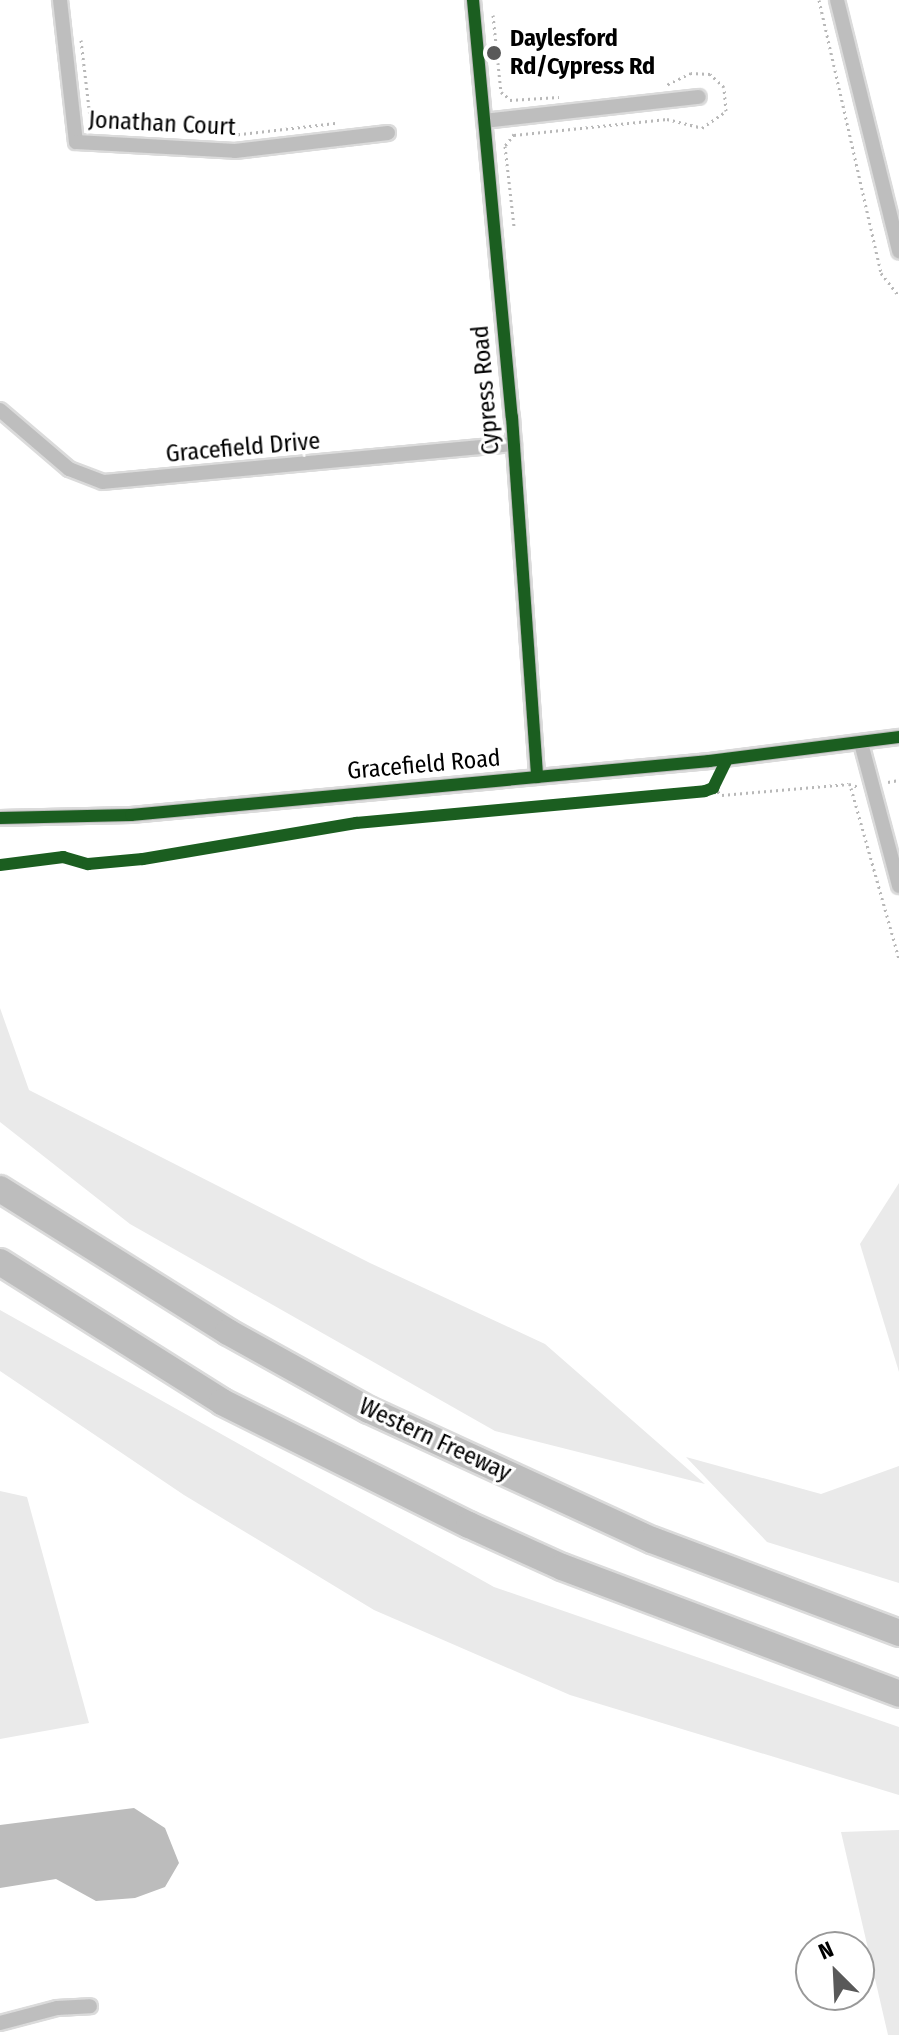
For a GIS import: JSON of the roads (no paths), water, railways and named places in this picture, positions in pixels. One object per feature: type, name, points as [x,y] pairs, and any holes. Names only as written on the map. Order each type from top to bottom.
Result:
[{"type":"highway","name":"Western Freeway","points":[[1,1189],[228,1332],[369,1410],[652,1540],[899,1633]]},
{"type":"highway","points":[[0,1262],[222,1402],[441,1512],[562,1567],[899,1694]]},
{"type":"street","name":"Jonathan Court","points":[[60,0],[76,142],[235,151],[388,133]]},
{"type":"street","name":"Cypress Road","points":[[473,0],[514,444],[537,777]]},
{"type":"street","points":[[837,0],[899,251]]},
{"type":"street","points":[[484,121],[699,97]]},
{"type":"street","name":"Gracefield Drive","points":[[0,410],[69,469],[103,482],[514,444]]},
{"type":"street","name":"Gracefield Road","points":[[0,818],[131,815],[727,759],[899,737]]},
{"type":"street","points":[[861,743],[899,886]]},
{"type":"street","points":[[0,2023],[51,2009],[90,2006]]},
{"type":"place","name":"Daylesford Rd/Cypress Rd","points":[[494,53]]}]
